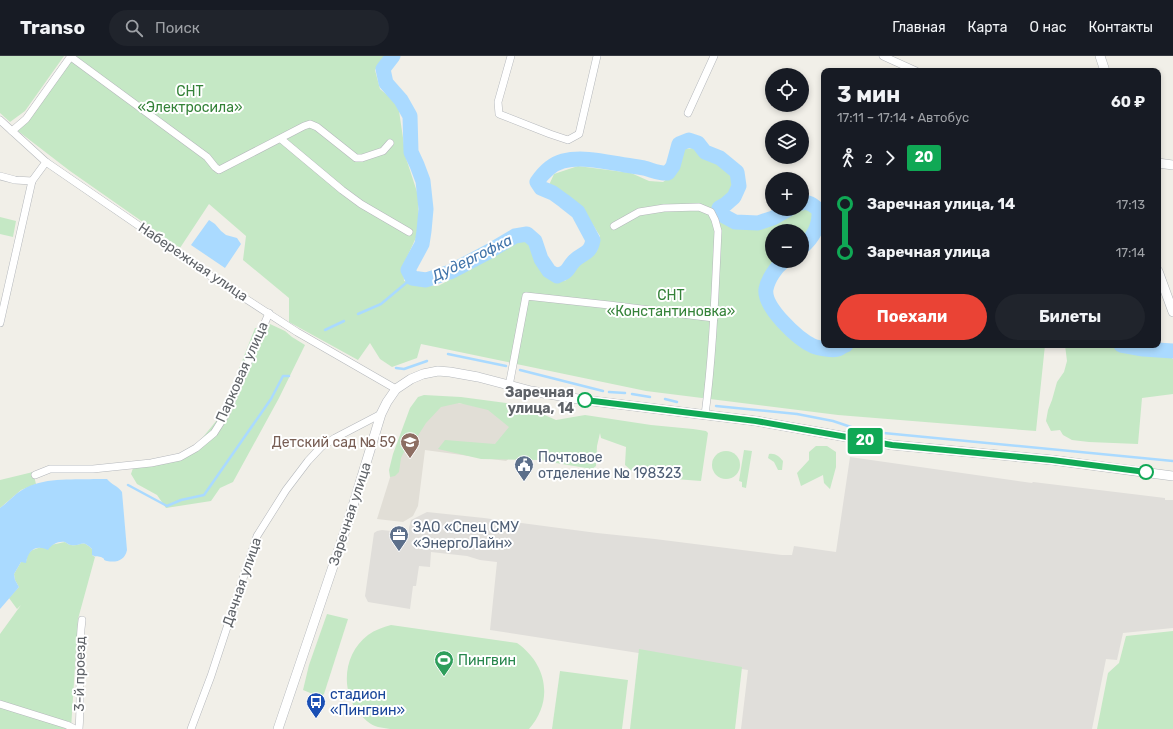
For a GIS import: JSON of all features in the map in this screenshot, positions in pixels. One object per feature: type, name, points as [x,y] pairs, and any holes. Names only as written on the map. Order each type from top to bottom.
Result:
[{"type":"street","points":[[12,131],[26,119],[71,56],[207,158],[219,170],[310,124],[317,127],[356,158],[362,158],[383,151],[390,143]]},
{"type":"street","points":[[511,56],[498,102],[498,114],[568,140],[579,134],[597,56]]},
{"type":"street","points":[[688,113],[714,56]]},
{"type":"street","points":[[883,56],[901,68]]},
{"type":"street","points":[[1100,56],[1104,68]]},
{"type":"street","name":"Набережная улица","points":[[0,120],[46,162],[210,275],[314,342],[396,389]]},
{"type":"street","points":[[281,139],[361,204],[409,232]]},
{"type":"street","points":[[0,323],[32,181],[46,162]]},
{"type":"street","points":[[1161,163],[1173,165]]},
{"type":"street","points":[[0,176],[15,180],[32,181]]},
{"type":"street","points":[[614,226],[639,212],[664,208],[699,207],[711,212],[715,220],[718,231],[714,318],[709,388],[705,416]]},
{"type":"street","points":[[1161,280],[1173,312]]},
{"type":"street","points":[[509,386],[526,296],[714,318]]},
{"type":"street","name":"Парковая улица","points":[[35,475],[50,469],[93,469],[151,463],[180,457],[196,448],[214,433],[226,414],[269,313]]},
{"type":"street","name":"Заречная улица","points":[[278,729],[349,519],[381,414],[396,389],[423,374],[438,371],[450,372],[478,377],[531,391],[602,403],[756,421],[892,445],[1052,460],[1173,476]]},
{"type":"street","name":"Дачная улица","points":[[191,729],[213,669],[257,536],[269,516],[308,461],[321,447],[381,414]]},
{"type":"street","name":"3-й проезд","points":[[79,729],[81,706],[79,673],[82,620]]},
{"type":"street","points":[[0,704],[67,725],[75,729]]},
{"type":"shaded area","name":"Детский сад № 59","points":[[417,399],[517,409],[511,457],[506,461],[425,450],[418,506],[413,516],[403,522],[377,519],[393,468]]},
{"type":"shaded area","points":[[850,457],[1032,483],[1173,500],[1173,628],[1123,633],[1117,660],[1106,659],[1092,729],[741,729],[748,670],[490,630],[497,562],[480,560],[467,556],[431,552],[430,567],[419,566],[416,586],[413,586],[410,609],[368,602],[365,596],[374,533],[382,530],[409,533],[411,520],[427,512],[782,555],[792,555],[794,546],[836,552]]},
{"type":"green space","points":[[0,56],[64,56],[25,111],[10,122],[0,113]]},
{"type":"green space","points":[[72,56],[385,56],[375,70],[380,89],[398,104],[406,158],[418,195],[419,231],[403,266],[404,281],[421,285],[438,286],[487,260],[518,240],[528,240],[537,261],[550,279],[565,281],[579,265],[597,251],[600,236],[581,206],[549,185],[554,174],[578,166],[631,173],[649,181],[663,182],[675,173],[677,159],[685,149],[694,148],[705,156],[718,162],[734,178],[729,194],[715,204],[718,212],[727,222],[742,226],[765,225],[765,268],[774,268],[768,274],[761,292],[768,311],[784,331],[803,344],[822,353],[840,353],[849,348],[1045,348],[1036,431],[838,415],[646,391],[421,344],[417,358],[392,367],[380,359],[370,343],[358,360],[289,322],[289,298],[243,260],[246,236],[209,204],[180,248],[70,171],[18,131]]},
{"type":"green space","points":[[809,207],[812,208],[816,214],[815,224],[809,234],[809,224],[768,224],[784,216],[809,216]]},
{"type":"green space","points":[[0,217],[16,221],[13,237],[0,234]]},
{"type":"green space","points":[[270,324],[285,331],[305,345],[279,398],[233,482],[220,488],[211,501],[166,508],[157,495],[137,484],[131,474],[135,462],[175,456],[199,442],[221,415],[255,328],[259,328],[265,332]]},
{"type":"green space","points":[[1065,348],[1118,348],[1131,354],[1146,356],[1170,356],[1173,359],[1173,394],[1142,398],[1138,444],[1072,440],[1063,435],[1060,430],[1051,431],[1046,421],[1057,382],[1064,372],[1067,361]]},
{"type":"green space","points":[[424,395],[461,397],[522,405],[556,420],[585,415],[651,425],[706,431],[708,433],[701,481],[675,479],[633,472],[625,465],[626,447],[601,438],[600,433],[597,446],[596,466],[592,469],[538,460],[481,459],[438,449],[445,440],[495,444],[509,427],[488,410],[459,403],[441,407],[426,423],[414,442],[405,450],[401,458],[399,472],[395,476],[390,477],[389,470],[393,454],[410,408],[418,397]]},
{"type":"green space","points":[[816,446],[827,446],[836,452],[836,467],[830,489],[824,483],[823,475],[801,486],[797,473],[809,460],[809,452]]},
{"type":"green space","points":[[744,450],[752,451],[746,488],[742,487],[742,482],[739,481]]},
{"type":"green space","points":[[726,451],[736,455],[740,465],[736,475],[726,479],[716,475],[712,465],[716,455]]},
{"type":"green space","points":[[769,454],[777,455],[783,461],[782,470],[778,470],[774,462],[768,458]]},
{"type":"green space","points":[[33,472],[36,484],[21,490],[0,508],[0,480]]},
{"type":"green space","points":[[65,542],[71,545],[85,544],[92,549],[92,555],[95,557],[78,619],[71,729],[0,729],[0,634],[21,605],[17,609],[9,598],[19,587],[15,580],[14,574],[21,562],[26,562],[31,551]]},
{"type":"green space","points":[[327,614],[348,619],[324,694],[320,697],[303,690],[309,665]]},
{"type":"green space","name":"Пингвин","points":[[391,625],[517,643],[535,661],[541,672],[544,683],[542,707],[537,718],[529,729],[390,729],[378,727],[369,723],[358,712],[352,703],[347,682],[347,672],[354,651],[360,643],[373,632]]},
{"type":"green space","points":[[1173,631],[1173,729],[1097,729],[1108,673],[1119,663],[1126,636]]},
{"type":"green space","points":[[639,649],[742,667],[735,729],[630,729]]},
{"type":"green space","points":[[560,671],[628,680],[622,729],[552,729]]},
{"type":"water","points":[[209,220],[226,235],[237,238],[241,244],[225,268],[191,245]]},
{"type":"water","points":[[107,479],[122,492],[127,550],[124,556],[120,560],[114,562],[107,561],[101,557],[92,555],[92,549],[83,543],[70,545],[65,542],[60,542],[53,545],[48,550],[44,548],[33,549],[27,558],[26,563],[21,562],[14,574],[15,580],[19,587],[0,609],[0,508],[19,492],[39,483],[57,480]]},
{"type":"waterway","name":"Дудергофка","points":[[393,56],[383,69],[386,83],[401,100],[410,116],[411,152],[423,181],[426,209],[422,244],[408,270],[412,278],[426,280],[450,272],[515,236],[527,234],[535,241],[541,259],[549,271],[557,276],[566,271],[577,258],[588,251],[593,240],[578,212],[553,193],[541,188],[537,182],[548,169],[563,161],[578,159],[594,160],[668,173],[673,166],[679,144],[689,140],[698,143],[705,152],[720,158],[737,172],[739,186],[734,197],[719,208],[724,216],[735,222],[758,223],[777,216]]},
{"type":"waterway","name":"Дудергофка","points":[[809,203],[819,210],[817,226],[809,240]]},
{"type":"waterway","name":"Дудергофка","points":[[777,268],[766,289],[770,305],[783,322],[799,337],[813,346],[821,348]]},
{"type":"waterway","points":[[358,314],[381,304],[412,278]]},
{"type":"waterway","points":[[325,330],[344,321]]},
{"type":"waterway","name":"Дудергофка","points":[[822,348],[833,350],[840,348]]},
{"type":"waterway","name":"Дудергофка","points":[[1138,348],[1173,351]]},
{"type":"waterway","points":[[448,354],[506,366]]},
{"type":"waterway","points":[[396,368],[404,369],[427,361]]},
{"type":"waterway","points":[[520,370],[603,391]]},
{"type":"waterway","points":[[128,485],[167,506],[181,500],[204,495],[271,399],[283,376],[289,376]]},
{"type":"waterway","points":[[609,392],[625,393]]},
{"type":"waterway","points":[[632,394],[650,397]]},
{"type":"waterway","points":[[665,399],[677,402]]},
{"type":"waterway","points":[[716,406],[797,414],[833,421],[863,431],[1173,461]]},
{"type":"bus line","name":"20","points":[[585,400],[705,416],[756,421],[892,445],[1052,460],[1146,472]]},
{"type":"place","name":"Заречная улица, 14","points":[[585,400]]},
{"type":"place","name":"Детский сад № 59","points":[[410,459]]},
{"type":"place","name":"Почтовое отделение № 198323","points":[[524,482]]},
{"type":"place","name":"ЗАО «Спец СМУ «ЭнергоЛайн»","points":[[399,552]]},
{"type":"place","name":"Пингвин","points":[[444,677]]},
{"type":"place","name":"стадион «Пингвин»","points":[[316,719]]},
{"type":"park label","name":"СНТ «Электросила»","points":[[190,100]]},
{"type":"park label","name":"СНТ «Константиновка»","points":[[671,304]]}]
